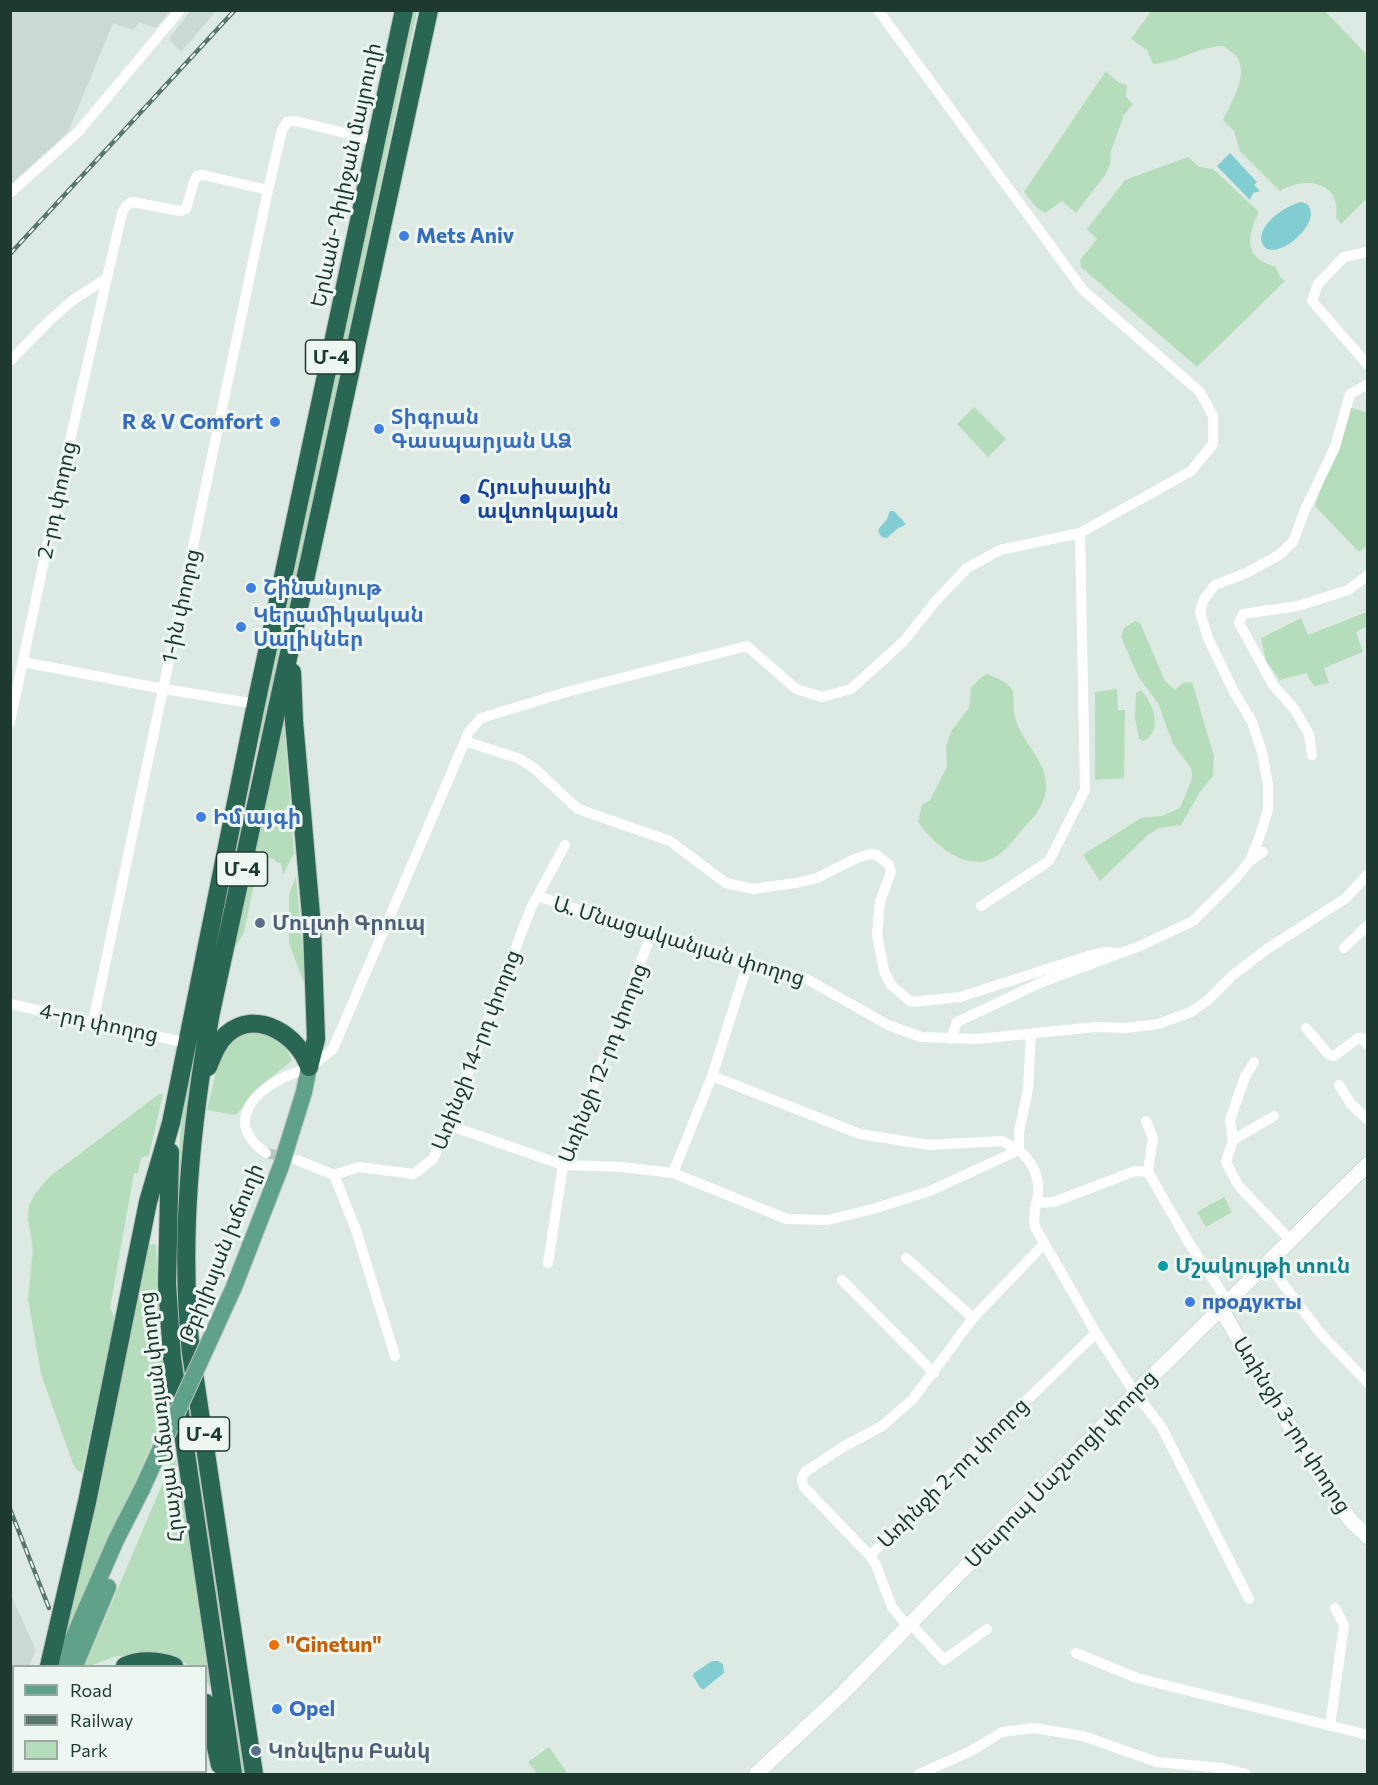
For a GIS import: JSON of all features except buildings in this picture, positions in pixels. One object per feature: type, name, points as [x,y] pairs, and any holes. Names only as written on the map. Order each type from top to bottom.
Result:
[{"type":"highway","name":"Երևան-Դիլիջան մայրուղի","points":[[197,1091],[202,1010],[256,704],[404,10]]},
{"type":"highway","name":"Երևան-Դիլիջան մայրուղի","points":[[171,1123],[187,1043],[202,1010],[267,753],[429,10]]},
{"type":"highway","points":[[291,647],[294,721],[312,927],[316,1039],[309,1067]]},
{"type":"highway","points":[[248,748],[259,744],[267,753]]},
{"type":"highway","points":[[197,1091],[216,1046],[228,1033],[244,1025],[269,1026],[282,1032],[292,1040],[309,1067]]},
{"type":"highway","name":"Հրաչյա Աճառյան փողոց","points":[[197,1091],[187,1200],[187,1312],[191,1353],[254,1774]]},
{"type":"highway","points":[[49,1665],[87,1502],[148,1202],[171,1123]]},
{"type":"highway","name":"Հրաչյա Աճառյան փողոց","points":[[171,1123],[167,1284],[172,1358],[233,1774]]},
{"type":"highway","points":[[130,1665],[157,1661],[171,1665]]},
{"type":"highway","points":[[207,1706],[222,1774]]},
{"type":"main road","name":"Թբիլիսյան խճուղի","points":[[61,1665],[116,1540],[130,1516],[234,1287],[281,1166],[304,1092],[309,1067]]},
{"type":"main road","name":"Թբիլիսյան խճուղի","points":[[75,1665],[126,1543],[130,1516]]},
{"type":"street","points":[[10,193],[79,131],[180,10]]},
{"type":"street","points":[[266,1153],[253,1144],[246,1134],[244,1118],[252,1102],[263,1090],[283,1077],[309,1067],[333,1049],[468,733],[481,718],[570,691],[747,646],[796,688],[822,697],[851,689],[903,642],[935,602],[967,568],[1000,550],[1043,539],[1080,533],[1191,471],[1214,444],[1213,416],[1200,392],[1083,290],[878,10]]},
{"type":"street","name":"1-ին փողոց","points":[[93,1022],[282,130],[287,122],[296,121],[377,141]]},
{"type":"street","name":"2-րդ փողոց","points":[[10,722],[122,213],[132,202],[180,211],[186,209],[194,181],[197,176],[203,175],[268,190]]},
{"type":"street","points":[[1368,252],[1344,257],[1318,284],[1312,301],[1368,365]]},
{"type":"street","points":[[10,361],[73,300],[107,278]]},
{"type":"street","points":[[951,1039],[957,1022],[1041,982],[1159,938],[1193,921],[1237,877],[1248,862],[1268,810],[1268,785],[1262,752],[1252,722],[1233,690],[1208,638],[1200,612],[1204,599],[1215,585],[1246,573],[1279,555],[1293,542],[1305,510],[1335,447],[1350,394],[1368,384]]},
{"type":"street","points":[[981,906],[1049,861],[1085,790],[1080,533]]},
{"type":"street","points":[[1312,755],[1310,734],[1295,710],[1273,685],[1239,623],[1243,614],[1298,606],[1348,590],[1368,575]]},
{"type":"street","points":[[23,662],[256,704]]},
{"type":"street","points":[[465,741],[520,759],[534,768],[578,809],[670,841],[726,883],[753,890],[796,884],[817,878],[857,858],[871,854],[877,855],[889,865],[891,872],[880,902],[877,934],[884,971],[891,985],[911,1002],[960,997],[1088,956],[1103,952],[1117,953]]},
{"type":"street","name":"Առինջի 14-րդ փողոց","points":[[334,1175],[359,1167],[414,1174],[433,1160],[531,908],[565,845]]},
{"type":"street","points":[[1248,862],[1263,852]]},
{"type":"street","name":"Ա. Մնացականյան փողոց","points":[[538,896],[747,966],[805,978],[888,1025],[921,1037],[951,1039],[1096,1027],[1125,1028],[1158,1024],[1191,1012],[1267,949],[1346,898],[1368,874]]},
{"type":"street","points":[[1344,948],[1368,925]]},
{"type":"street","name":"Առինջի 12-րդ փողոց","points":[[548,1263],[563,1165],[651,935]]},
{"type":"street","points":[[674,1173],[712,1076],[747,966]]},
{"type":"street","name":"4-րդ փողոց","points":[[10,1004],[187,1043]]},
{"type":"street","points":[[1306,1028],[1329,1055],[1334,1056],[1358,1038],[1362,1038],[1368,1045]]},
{"type":"street","points":[[1019,1150],[1019,1132],[1028,1089],[1031,1034]]},
{"type":"street","points":[[1254,1062],[1245,1077],[1230,1120],[1233,1140],[1226,1162],[1238,1185],[1290,1240]]},
{"type":"street","points":[[712,1076],[860,1134],[929,1145],[1002,1141],[1019,1150],[1031,1161],[1037,1178],[1038,1191],[1033,1216],[1035,1227],[1096,1333],[1135,1392],[1161,1426],[1249,1599]]},
{"type":"street","points":[[1339,1085],[1351,1104],[1368,1120]]},
{"type":"street","points":[[1233,1140],[1274,1116]]},
{"type":"street","points":[[1146,1121],[1153,1138],[1148,1172],[1224,1305]]},
{"type":"street","points":[[448,1125],[563,1165],[622,1167],[674,1173],[787,1219],[828,1220],[873,1209],[930,1191],[1019,1150]]},
{"type":"street","points":[[297,1160],[334,1175],[356,1230],[395,1356]]},
{"type":"street","name":"Մեսրոպ Մաշտոցի փողոց","points":[[756,1774],[839,1697],[1135,1392],[1368,1164]]},
{"type":"street","points":[[1036,1203],[1054,1202],[1135,1171],[1148,1172]]},
{"type":"street","points":[[870,1556],[804,1487],[801,1482],[802,1476],[843,1447],[882,1426],[913,1400],[973,1318],[1044,1244]]},
{"type":"street","points":[[906,1258],[973,1318]]},
{"type":"street","points":[[1267,1263],[1321,1334],[1368,1383]]},
{"type":"street","points":[[842,1280],[934,1373]]},
{"type":"street","name":"Առինջի 3-րդ փողոց","points":[[1224,1305],[1317,1472],[1351,1521],[1368,1537]]},
{"type":"street","name":"Առինջի 2-րդ փողոց","points":[[987,1629],[944,1660],[892,1607],[876,1565],[870,1556],[902,1521],[1096,1333]]},
{"type":"street","points":[[1330,1726],[1344,1624],[1335,1608]]},
{"type":"street","points":[[1076,1653],[1137,1678],[1368,1735]]},
{"type":"street","points":[[919,1774],[971,1751],[1002,1732],[1034,1728],[1083,1736],[1157,1762],[1222,1768],[1246,1774]]},
{"type":"shaded area","points":[[11,10],[170,11],[156,28],[139,22],[133,30],[113,23],[68,132],[11,184]]},
{"type":"shaded area","points":[[190,11],[216,11],[181,52],[169,39]]},
{"type":"shaded area","points":[[10,1593],[36,1650],[29,1665],[12,1665],[11,1713]]},
{"type":"green space","points":[[411,11],[417,11],[263,739],[256,738]]},
{"type":"green space","points":[[1151,11],[1325,11],[1367,55],[1367,198],[1341,224],[1336,218],[1333,196],[1327,189],[1310,183],[1290,186],[1280,191],[1240,151],[1234,131],[1223,120],[1235,96],[1240,79],[1241,70],[1235,55],[1223,46],[1153,64],[1147,50],[1131,39]]},
{"type":"green space","points":[[1106,71],[1119,83],[1127,85],[1126,97],[1133,104],[1124,115],[1111,151],[1110,165],[1076,213],[1062,201],[1045,213],[1036,207],[1024,192]]},
{"type":"green space","points":[[1188,157],[1199,167],[1213,169],[1259,212],[1250,238],[1253,253],[1258,259],[1276,267],[1280,277],[1285,281],[1197,367],[1081,267],[1080,260],[1097,239],[1087,229],[1125,180]]},
{"type":"green space","points":[[974,407],[1006,439],[988,457],[957,424]]},
{"type":"green space","points":[[1348,407],[1367,412],[1367,546],[1359,552],[1315,506]]},
{"type":"green space","points":[[1367,612],[1367,626],[1356,632],[1363,652],[1324,668],[1329,683],[1314,686],[1306,673],[1280,680],[1266,661],[1261,638],[1301,618],[1308,635]]},
{"type":"green space","points":[[1135,621],[1140,623],[1165,681],[1175,690],[1183,683],[1192,682],[1214,756],[1213,776],[1200,792],[1181,825],[1159,828],[1149,834],[1100,881],[1083,855],[1141,818],[1162,816],[1180,808],[1192,776],[1191,768],[1173,744],[1158,703],[1139,678],[1121,637],[1124,628]]},
{"type":"green space","points":[[987,674],[1011,688],[1017,723],[1042,767],[1046,791],[1038,810],[1007,847],[991,859],[979,862],[967,861],[945,849],[934,841],[918,822],[922,805],[930,800],[947,767],[946,746],[952,730],[969,708],[971,688]]},
{"type":"green space","points":[[1117,689],[1118,710],[1125,710],[1124,778],[1095,780],[1095,692]]},
{"type":"green space","points":[[1141,690],[1152,709],[1155,723],[1154,730],[1144,741],[1139,739],[1135,718],[1136,693]]},
{"type":"green space","points":[[283,709],[294,853],[283,875],[281,863],[277,863],[274,859],[263,857],[258,861],[253,840]]},
{"type":"green space","points":[[247,861],[254,885],[244,932],[228,960]]},
{"type":"green space","points":[[296,876],[306,986],[289,943],[289,894]]},
{"type":"green space","points":[[200,1026],[185,1136],[206,1505],[249,1774],[242,1774],[178,1340],[175,1304],[180,1135],[185,1093]]},
{"type":"green space","points":[[258,1031],[283,1045],[292,1061],[261,1085],[236,1115],[207,1110],[220,1054],[234,1037]]},
{"type":"green space","points":[[159,1094],[163,1094],[149,1155],[141,1158],[138,1173],[134,1173],[110,1308],[115,1319],[82,1473],[73,1464],[41,1374],[28,1299],[33,1250],[28,1219],[29,1205],[49,1177]]},
{"type":"green space","points":[[1224,1197],[1232,1212],[1206,1227],[1197,1212]]},
{"type":"green space","points":[[156,1244],[159,1322],[169,1404],[56,1665],[148,1245]]},
{"type":"green space","points":[[175,1454],[215,1694],[207,1682],[207,1665],[188,1665],[164,1653],[113,1657],[93,1665],[85,1665]]},
{"type":"green space","points":[[549,1747],[568,1774],[537,1774],[528,1762]]},
{"type":"water","points":[[1230,153],[1257,182],[1254,185],[1260,191],[1253,193],[1250,200],[1217,166]]},
{"type":"water","points":[[1302,202],[1307,204],[1311,212],[1304,230],[1296,239],[1277,249],[1269,249],[1263,245],[1261,238],[1267,224],[1280,212]]},
{"type":"water","points":[[890,511],[894,511],[905,525],[887,538],[882,537],[879,529]]},
{"type":"water","points":[[712,1661],[723,1664],[724,1673],[701,1689],[693,1676],[694,1673]]},
{"type":"tunnel","points":[[266,1153],[297,1160]]},
{"type":"railway","points":[[10,254],[235,10]]},
{"type":"railway","points":[[10,1509],[49,1608]]},
{"type":"place","name":"Mets Aniv","points":[[404,236]]},
{"type":"place","name":"R & V Comfort","points":[[275,422]]},
{"type":"place","name":"Տիգրան Գասպարյան ԱՁ","points":[[379,429]]},
{"type":"place","name":"Հյուսիսային ավտոկայան","points":[[465,499]]},
{"type":"place","name":"Շինանյութ","points":[[251,588]]},
{"type":"place","name":"Կերամիկական Սալիկներ","points":[[241,627]]},
{"type":"place","name":"Իմ այգի","points":[[201,817]]},
{"type":"place","name":"Մուլտի Գրուպ","points":[[260,923]]},
{"type":"place","name":"Մշակույթի տուն","points":[[1163,1266]]},
{"type":"place","name":"продукты","points":[[1190,1302]]},
{"type":"place","name":"\"Ginetun\"","points":[[274,1645]]},
{"type":"place","name":"Opel","points":[[277,1709]]},
{"type":"place","name":"Կոնվերս Բանկ","points":[[256,1751]]}]
